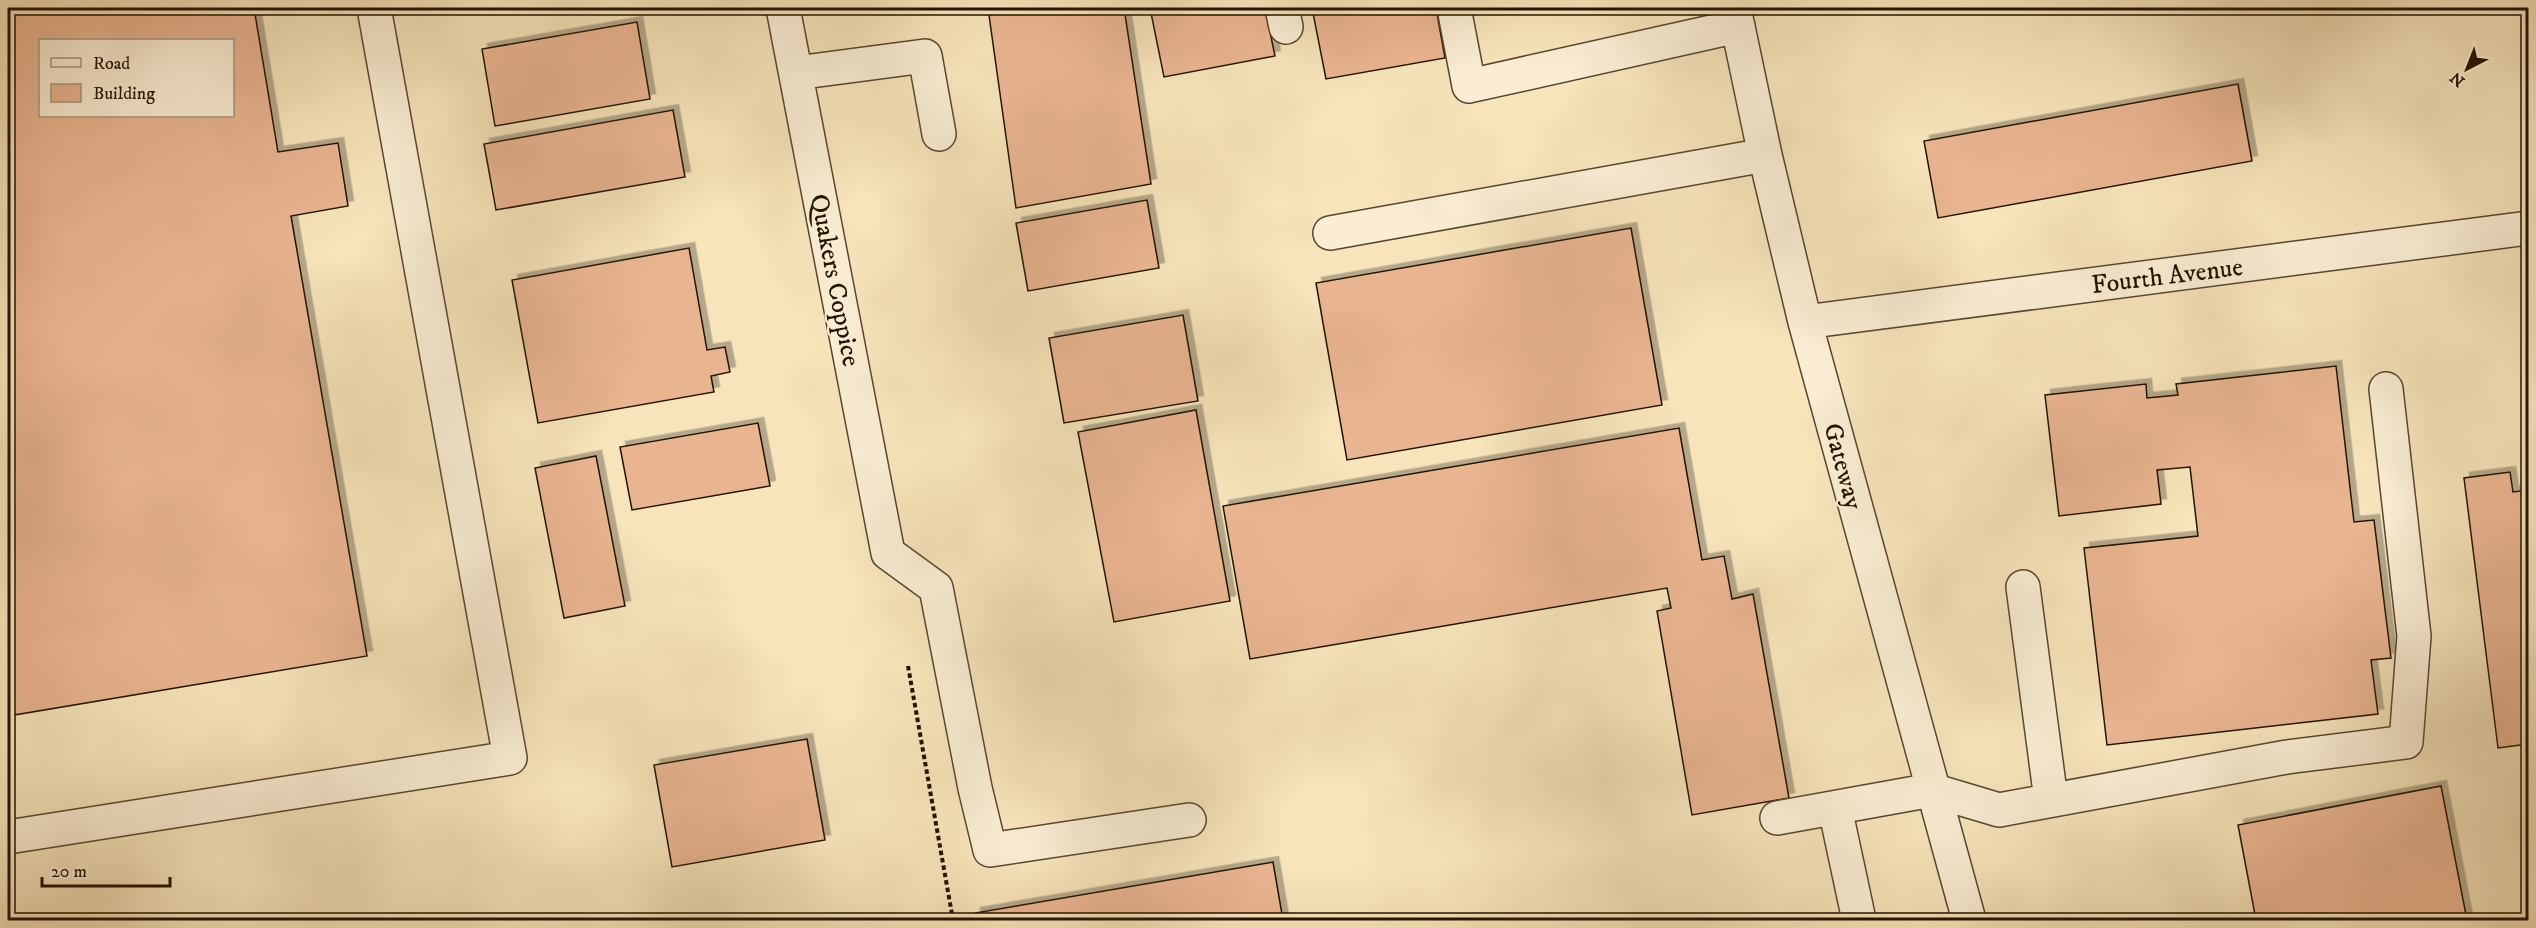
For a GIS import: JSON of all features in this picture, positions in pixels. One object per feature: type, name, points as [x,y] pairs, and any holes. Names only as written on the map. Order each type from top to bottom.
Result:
[{"type":"street","points":[[8,837],[510,758],[374,8]]},
{"type":"street","name":"Quakers Coppice","points":[[783,8],[888,553],[936,588],[975,788],[990,850],[1189,820]]},
{"type":"street","points":[[1454,8],[1468,86],[1736,17]]},
{"type":"street","name":"Gateway","points":[[1736,17],[1764,155],[1804,322],[1970,921]]},
{"type":"street","points":[[796,73],[925,56],[939,134]]},
{"type":"street","points":[[1330,233],[1764,155]]},
{"type":"street","name":"Fourth Avenue","points":[[1804,322],[2529,228]]},
{"type":"street","points":[[1777,818],[1932,790],[1999,810],[2286,757],[2406,742],[2414,636],[2386,389]]},
{"type":"street","points":[[2023,587],[2051,800]]},
{"type":"street","points":[[1835,808],[1859,921]]},
{"type":"path","points":[[907,656],[953,921]]},
{"type":"building","points":[[8,8],[254,8],[278,152],[338,143],[348,206],[291,216],[367,656],[8,716]]},
{"type":"building","points":[[988,8],[1124,8],[1151,184],[1016,208]]},
{"type":"building","points":[[1150,8],[1265,8],[1275,56],[1164,77]]},
{"type":"building","points":[[1312,8],[1436,8],[1445,58],[1326,79]]},
{"type":"building","points":[[637,22],[650,99],[495,126],[482,49]]},
{"type":"building","points":[[2238,84],[2252,161],[1938,218],[1924,141]]},
{"type":"building","points":[[673,110],[685,177],[496,210],[484,144]]},
{"type":"building","points":[[1147,200],[1159,268],[1028,291],[1016,223]]},
{"type":"building","points":[[1631,228],[1662,405],[1347,460],[1316,283]]},
{"type":"building","points":[[689,248],[707,350],[725,347],[730,372],[711,376],[714,392],[538,423],[512,280]]},
{"type":"building","points":[[1183,315],[1198,401],[1064,423],[1049,338]]},
{"type":"building","points":[[2336,366],[2354,522],[2374,520],[2391,658],[2371,660],[2378,714],[2107,745],[2084,548],[2198,536],[2190,467],[2157,470],[2161,504],[2059,516],[2045,395],[2146,384],[2147,398],[2178,395],[2176,384]]},
{"type":"building","points":[[1196,410],[1230,601],[1114,622],[1078,432]]},
{"type":"building","points":[[758,423],[770,486],[632,510],[620,447]]},
{"type":"building","points":[[1679,428],[1702,560],[1724,556],[1732,599],[1753,594],[1789,798],[1692,815],[1657,611],[1671,608],[1667,588],[1250,659],[1223,506]]},
{"type":"building","points":[[596,456],[625,606],[564,618],[535,468]]},
{"type":"building","points":[[2510,472],[2513,492],[2528,490],[2528,744],[2498,748],[2464,478]]},
{"type":"building","points":[[807,739],[825,840],[672,867],[654,765]]},
{"type":"building","points":[[2441,786],[2467,920],[2256,920],[2238,825]]},
{"type":"building","points":[[1273,862],[1283,920],[976,920],[975,913]]}]
